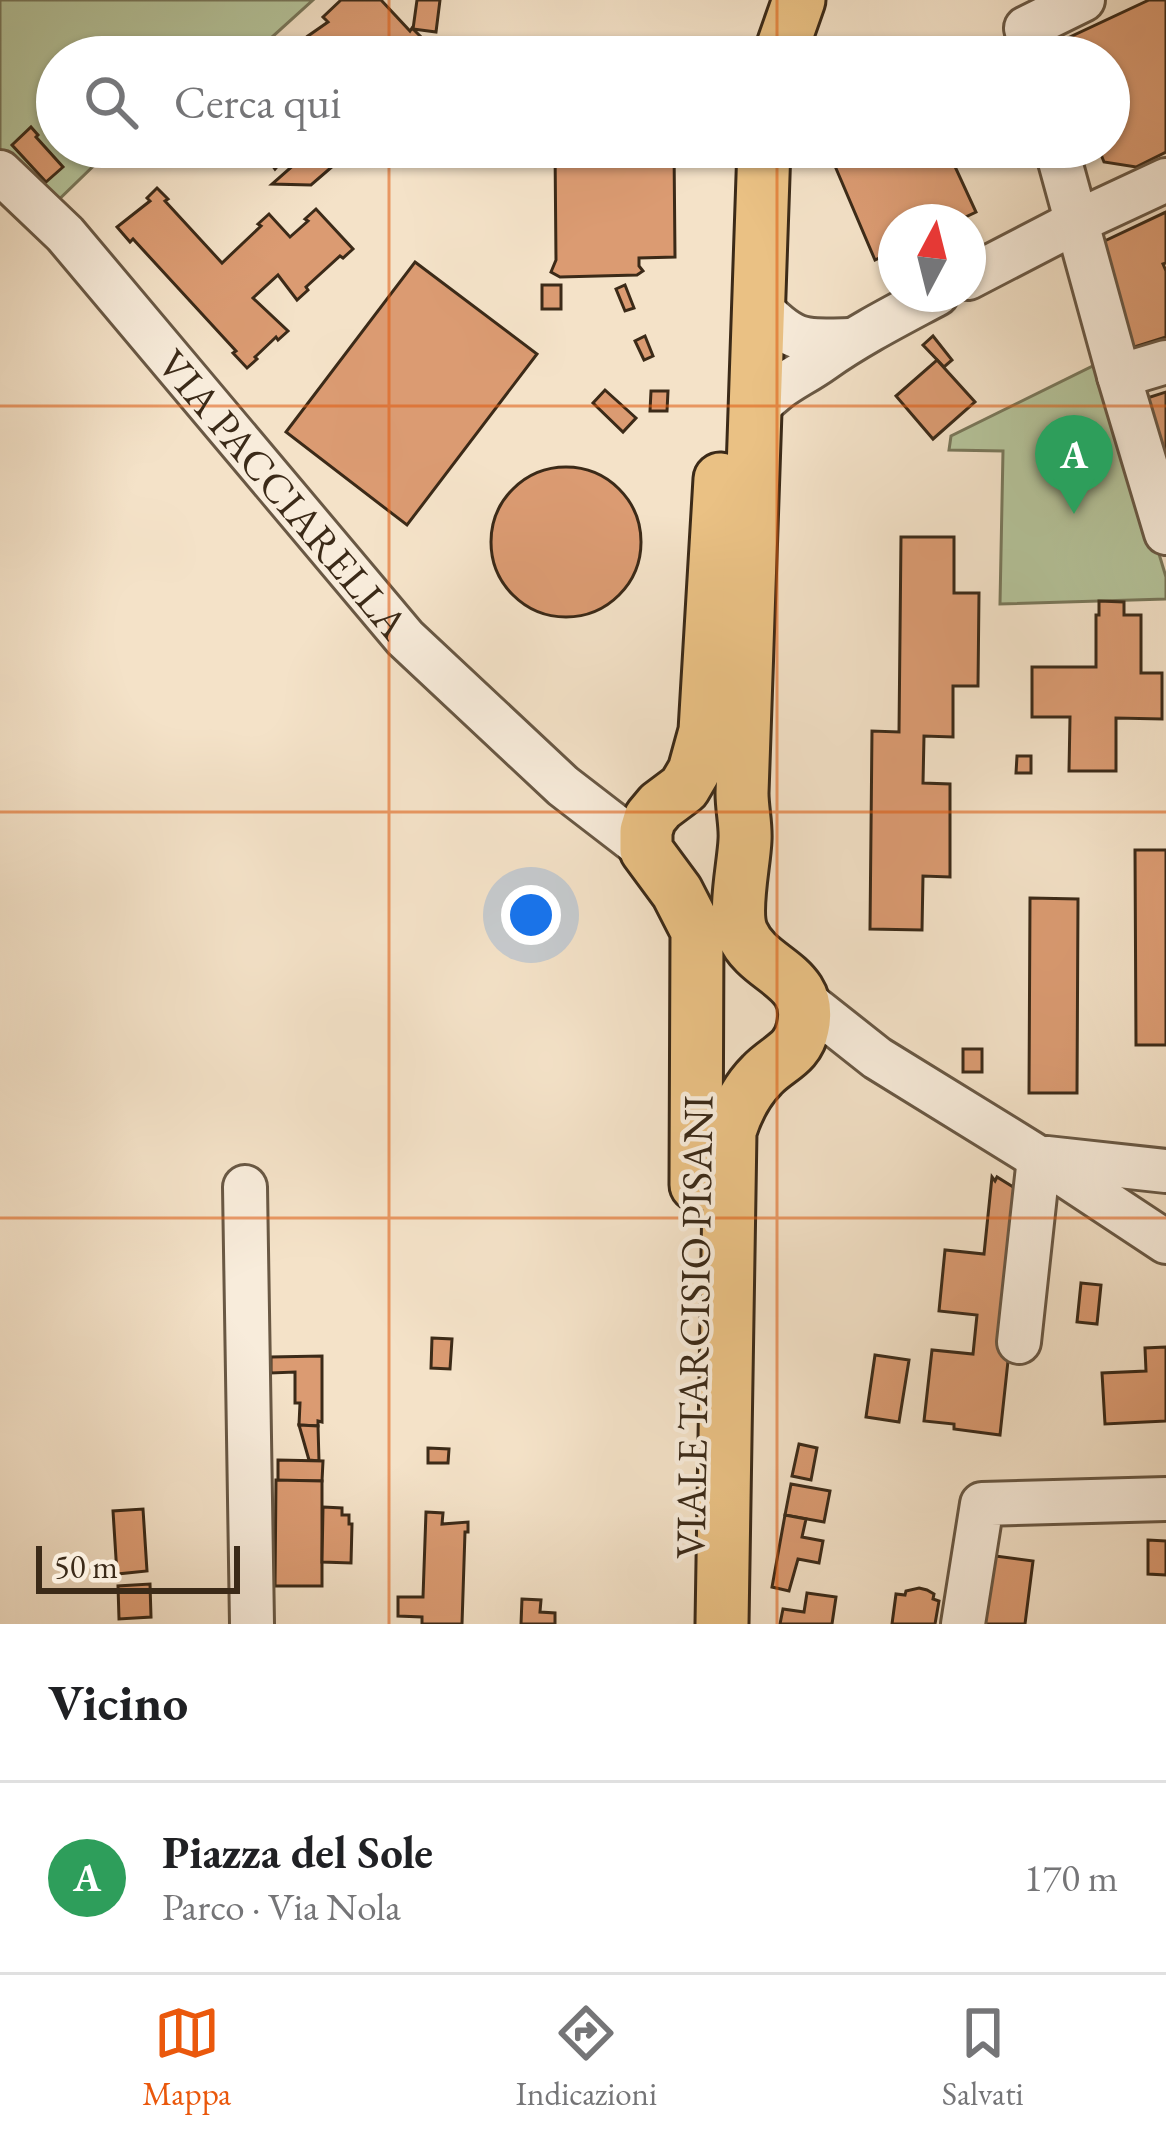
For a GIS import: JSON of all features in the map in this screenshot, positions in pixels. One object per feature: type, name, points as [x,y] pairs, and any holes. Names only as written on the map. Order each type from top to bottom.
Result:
[{"type":"main road","points":[[751,36],[761,0]]},
{"type":"main road","points":[[786,36],[799,0]]},
{"type":"main road","points":[[663,815],[694,771],[705,731],[732,168]]},
{"type":"main road","points":[[763,168],[740,930],[754,952],[796,986],[805,1001]]},
{"type":"main road","points":[[663,815],[701,787],[730,800],[742,814]]},
{"type":"main road","name":"VIALE TARCISIO PISANI","points":[[663,815],[677,892],[697,931],[689,1624]]},
{"type":"main road","name":"VIALE TARCISIO PISANI","points":[[722,1624],[730,1131],[737,1108],[800,1041],[805,1001]]},
{"type":"main road","points":[[698,1031],[727,1066],[779,1062]]},
{"type":"street","points":[[1039,36],[1083,0]]},
{"type":"street","points":[[1062,168],[1165,526]]},
{"type":"street","name":"VIA PACCIARELLA","points":[[0,172],[65,234],[404,638],[583,800],[663,815]]},
{"type":"street","points":[[986,269],[1166,180]]},
{"type":"street","points":[[759,307],[781,330],[794,336],[811,341],[850,340]]},
{"type":"street","points":[[756,410],[780,385],[903,312]]},
{"type":"street","points":[[1119,376],[1166,362]]},
{"type":"street","points":[[805,1001],[877,1058],[1166,1242]]},
{"type":"street","points":[[779,1062],[838,1054],[877,1058]]},
{"type":"street","points":[[1040,1158],[1166,1171]]},
{"type":"street","points":[[1019,1342],[1040,1158]]},
{"type":"street","points":[[245,1187],[252,1624]]},
{"type":"street","points":[[963,1624],[982,1504],[1166,1499]]},
{"type":"green space","points":[[0,0],[313,0],[273,36],[36,36],[36,168],[91,168],[49,209],[0,154]]},
{"type":"green space","points":[[1101,362],[1166,577],[1166,599],[1000,604],[1003,451],[949,450],[951,436]]},
{"type":"building","points":[[341,0],[381,0],[420,36],[308,36],[328,22],[323,17]]},
{"type":"building","points":[[417,0],[440,0],[436,32],[413,29]]},
{"type":"building","points":[[1149,0],[1166,0],[1166,152],[1130,166],[1130,36],[1072,36]]},
{"type":"building","points":[[31,127],[36,133],[36,168],[62,168],[46,182],[12,145]]},
{"type":"building","points":[[290,168],[331,168],[311,185],[272,184]]},
{"type":"building","points":[[555,168],[674,168],[675,257],[639,258],[643,271],[637,275],[560,277],[551,272],[556,260]]},
{"type":"building","points":[[836,168],[956,168],[972,204],[878,204],[878,259]]},
{"type":"building","points":[[157,188],[222,263],[269,214],[290,237],[316,209],[353,249],[297,300],[278,275],[253,298],[288,331],[247,368],[133,239],[130,242],[117,227],[150,201],[147,198]]},
{"type":"building","points":[[1166,212],[1166,337],[1125,350],[1094,246]]},
{"type":"building","points":[[415,262],[537,354],[407,525],[286,432]]},
{"type":"building","points":[[542,285],[561,285],[561,309],[542,309]]},
{"type":"building","points":[[625,285],[634,308],[625,311],[616,289]]},
{"type":"building","points":[[645,336],[653,356],[644,360],[635,341]]},
{"type":"building","points":[[933,336],[952,360],[944,367],[923,345]]},
{"type":"building","points":[[937,360],[975,402],[933,439],[896,396]]},
{"type":"building","points":[[605,390],[636,418],[623,432],[593,403]]},
{"type":"building","points":[[651,391],[668,391],[667,411],[650,411]]},
{"type":"building","points":[[1166,392],[1166,471],[1144,399]]},
{"type":"building","points":[[566,467],[595,473],[619,489],[635,513],[641,542],[635,571],[619,595],[595,611],[566,617],[537,611],[513,595],[497,571],[491,542],[497,513],[513,489],[537,473]]},
{"type":"building","points":[[901,537],[954,537],[954,593],[979,593],[978,686],[953,686],[953,737],[924,736],[923,783],[950,784],[950,877],[923,876],[922,930],[870,929],[872,731],[899,732]]},
{"type":"building","points":[[1099,601],[1124,602],[1124,615],[1141,615],[1141,673],[1162,673],[1162,719],[1116,718],[1116,771],[1069,771],[1070,717],[1032,717],[1032,667],[1096,667]]},
{"type":"building","points":[[1017,756],[1031,756],[1031,773],[1016,773]]},
{"type":"building","points":[[1135,850],[1166,850],[1166,1045],[1136,1045]]},
{"type":"building","points":[[1030,898],[1078,899],[1077,1093],[1029,1093]]},
{"type":"building","points":[[963,1049],[982,1049],[982,1072],[963,1072]]},
{"type":"building","points":[[992,1177],[1026,1195],[1000,1435],[924,1421],[932,1350],[973,1354],[977,1315],[939,1311],[945,1250],[984,1254]]},
{"type":"building","points":[[1081,1283],[1101,1285],[1097,1324],[1077,1322]]},
{"type":"building","points":[[432,1338],[452,1339],[450,1369],[431,1368]]},
{"type":"building","points":[[1166,1347],[1166,1421],[1105,1424],[1102,1373],[1146,1371],[1145,1348]]},
{"type":"building","points":[[875,1355],[909,1360],[899,1422],[866,1417]]},
{"type":"building","points":[[322,1356],[322,1422],[299,1425],[295,1372],[271,1373],[271,1357]]},
{"type":"building","points":[[299,1425],[318,1426],[319,1461],[309,1460]]},
{"type":"building","points":[[799,1444],[817,1448],[811,1480],[792,1476]]},
{"type":"building","points":[[428,1448],[449,1449],[448,1463],[428,1463]]},
{"type":"building","points":[[278,1460],[323,1461],[322,1481],[278,1481]]},
{"type":"building","points":[[276,1480],[322,1481],[322,1586],[275,1586]]},
{"type":"building","points":[[791,1484],[830,1491],[824,1522],[785,1515]]},
{"type":"building","points":[[323,1507],[342,1508],[342,1515],[349,1515],[351,1563],[322,1562]]},
{"type":"building","points":[[143,1509],[147,1571],[117,1574],[113,1511]]},
{"type":"building","points":[[426,1512],[443,1513],[442,1524],[468,1522],[462,1624],[422,1624],[422,1617],[398,1616],[398,1597],[423,1597]]},
{"type":"building","points":[[785,1515],[806,1519],[802,1537],[823,1541],[819,1563],[798,1559],[789,1591],[772,1587]]},
{"type":"building","points":[[1148,1540],[1166,1541],[1166,1575],[1148,1574]]},
{"type":"building","points":[[988,1555],[1033,1561],[1025,1624],[978,1624]]},
{"type":"building","points":[[150,1584],[151,1617],[119,1619],[118,1586]]},
{"type":"building","points":[[919,1588],[939,1601],[935,1624],[892,1624],[896,1594]]},
{"type":"building","points":[[807,1593],[836,1597],[832,1624],[780,1624],[783,1609],[804,1612]]},
{"type":"building","points":[[522,1599],[541,1600],[540,1612],[555,1613],[555,1624],[521,1624]]},
{"type":"place","name":"Piazza del Sole","points":[[1074,514]]}]
